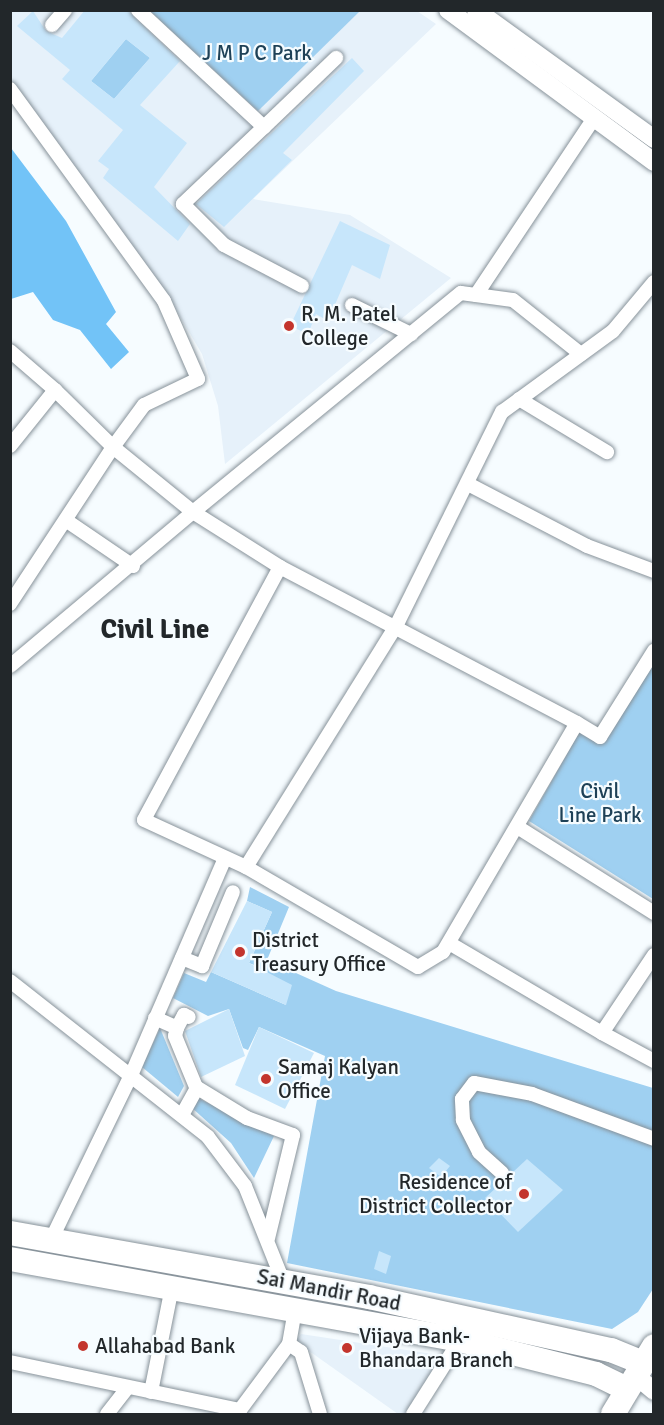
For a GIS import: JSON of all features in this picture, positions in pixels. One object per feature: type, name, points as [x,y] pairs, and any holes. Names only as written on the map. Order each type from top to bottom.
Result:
[{"type":"highway","name":"Sai Mandir Road","points":[[10,1233],[283,1281],[611,1350],[640,1368]]},
{"type":"highway","name":"Sai Mandir Road","points":[[10,1259],[460,1340],[596,1374],[640,1368]]},
{"type":"highway","points":[[283,1281],[286,1309]]},
{"type":"highway","points":[[611,1350],[640,1346],[654,1337]]},
{"type":"highway","points":[[613,1414],[640,1368]]},
{"type":"highway","points":[[596,1374],[605,1386],[607,1414]]},
{"type":"main road","points":[[448,10],[654,162]]},
{"type":"main road","points":[[476,10],[654,139]]},
{"type":"main road","points":[[640,1368],[654,1391]]},
{"type":"street","points":[[52,25],[65,10]]},
{"type":"street","points":[[138,10],[264,127]]},
{"type":"street","points":[[302,286],[224,245],[183,204],[336,58]]},
{"type":"street","points":[[10,89],[164,302],[198,379],[144,405],[113,447],[67,521],[10,604]]},
{"type":"street","points":[[476,295],[594,118]]},
{"type":"street","points":[[246,867],[395,626],[468,484],[501,412],[613,331],[654,282]]},
{"type":"street","points":[[10,666],[133,566],[193,512],[461,293],[513,300],[580,354]]},
{"type":"street","points":[[352,305],[411,334]]},
{"type":"street","points":[[10,351],[55,390],[113,447],[193,512],[280,567],[395,626],[600,737],[654,651]]},
{"type":"street","points":[[10,446],[55,390]]},
{"type":"street","points":[[519,399],[607,452]]},
{"type":"street","points":[[468,484],[587,546],[654,571]]},
{"type":"street","points":[[67,521],[133,566]]},
{"type":"street","points":[[280,567],[144,820],[246,867],[418,967],[449,943],[519,828],[577,723]]},
{"type":"street","points":[[519,828],[654,913]]},
{"type":"street","points":[[51,1240],[132,1073],[225,858]]},
{"type":"street","points":[[182,958],[202,966],[233,892]]},
{"type":"street","points":[[449,943],[654,1061]]},
{"type":"street","points":[[602,1033],[654,955]]},
{"type":"street","points":[[10,981],[132,1073],[208,1137],[244,1186],[283,1281]]},
{"type":"street","points":[[189,1017],[184,1015],[177,1028],[183,1060],[197,1088],[247,1118],[293,1135],[267,1238]]},
{"type":"street","points":[[155,1018],[177,1028]]},
{"type":"street","points":[[502,1173],[479,1152],[463,1120],[462,1099],[474,1083],[532,1094],[654,1139]]},
{"type":"street","points":[[182,1115],[197,1088]]},
{"type":"street","points":[[151,1392],[172,1287]]},
{"type":"street","points":[[10,1362],[238,1412],[289,1344],[286,1309]]},
{"type":"street","points":[[413,1414],[460,1340]]},
{"type":"street","points":[[289,1344],[301,1352],[320,1414]]},
{"type":"street","points":[[107,1414],[127,1388]]},
{"type":"shaded area","points":[[10,11],[417,11],[436,24],[253,199],[350,215],[451,278],[225,464],[218,406],[202,354],[163,288],[11,79]]},
{"type":"shaded area","points":[[11,148],[66,221],[116,312],[106,324],[129,352],[111,369],[80,330],[53,320],[33,292],[11,299]]},
{"type":"shaded area","points":[[301,1334],[446,1356],[412,1414],[398,1414],[295,1341]]},
{"type":"green space","name":"J M P C Park","points":[[150,11],[360,11],[258,111]]},
{"type":"green space","name":"J M P C Park","points":[[126,39],[150,58],[114,99],[91,81]]},
{"type":"green space","name":"Civil Line Park","points":[[653,655],[653,899],[529,821],[580,731],[598,741]]},
{"type":"green space","points":[[250,887],[289,907],[267,960],[336,991],[653,1088],[653,1289],[638,1312],[612,1329],[287,1263],[325,1056],[259,1027],[248,1050],[243,1048],[229,1009],[208,1016],[173,998],[184,973],[206,982],[211,972],[286,1005],[259,967],[249,963],[272,912],[247,901]]},
{"type":"green space","points":[[160,1028],[184,1086],[178,1097],[142,1067]]},
{"type":"green space","points":[[196,1097],[274,1136],[254,1178],[231,1143],[191,1107]]},
{"type":"building","points":[[85,10],[127,10],[180,61],[140,105],[187,143],[154,187],[190,224],[178,241],[103,178],[109,169],[98,161],[123,130],[62,79],[70,70],[17,26],[33,11],[46,31],[62,38]],"holes":[[[126,39],[150,58],[114,99],[91,81]]]},
{"type":"building","points":[[352,58],[364,71],[283,153],[292,160],[224,227],[196,204]]},
{"type":"building","points":[[340,221],[390,245],[380,279],[352,265],[328,321],[316,314],[308,334],[290,326]]},
{"type":"building","name":"District Treasury Office","points":[[247,901],[272,912],[249,963],[292,985],[286,1005],[211,972]]},
{"type":"building","points":[[229,1009],[245,1056],[201,1077],[185,1031]]},
{"type":"building","points":[[259,1027],[314,1053],[285,1109],[235,1085]]},
{"type":"building","points":[[439,1158],[450,1166],[441,1177],[429,1168]]},
{"type":"building","name":"Residence of District Collector","points":[[527,1159],[563,1190],[518,1232],[485,1198]]},
{"type":"building","points":[[379,1251],[391,1256],[386,1274],[374,1269]]},
{"type":"place","name":"R. M. Patel College","points":[[289,326]]},
{"type":"place","name":"District Treasury Office","points":[[240,952]]},
{"type":"place","name":"Samaj Kalyan Office","points":[[266,1079]]},
{"type":"place","name":"Residence of District Collector","points":[[524,1194]]},
{"type":"place","name":"Allahabad Bank","points":[[83,1346]]},
{"type":"place","name":"Vijaya Bank- Bhandara Branch","points":[[347,1348]]},
{"type":"district","name":"Civil Line","points":[[155,630]]}]
